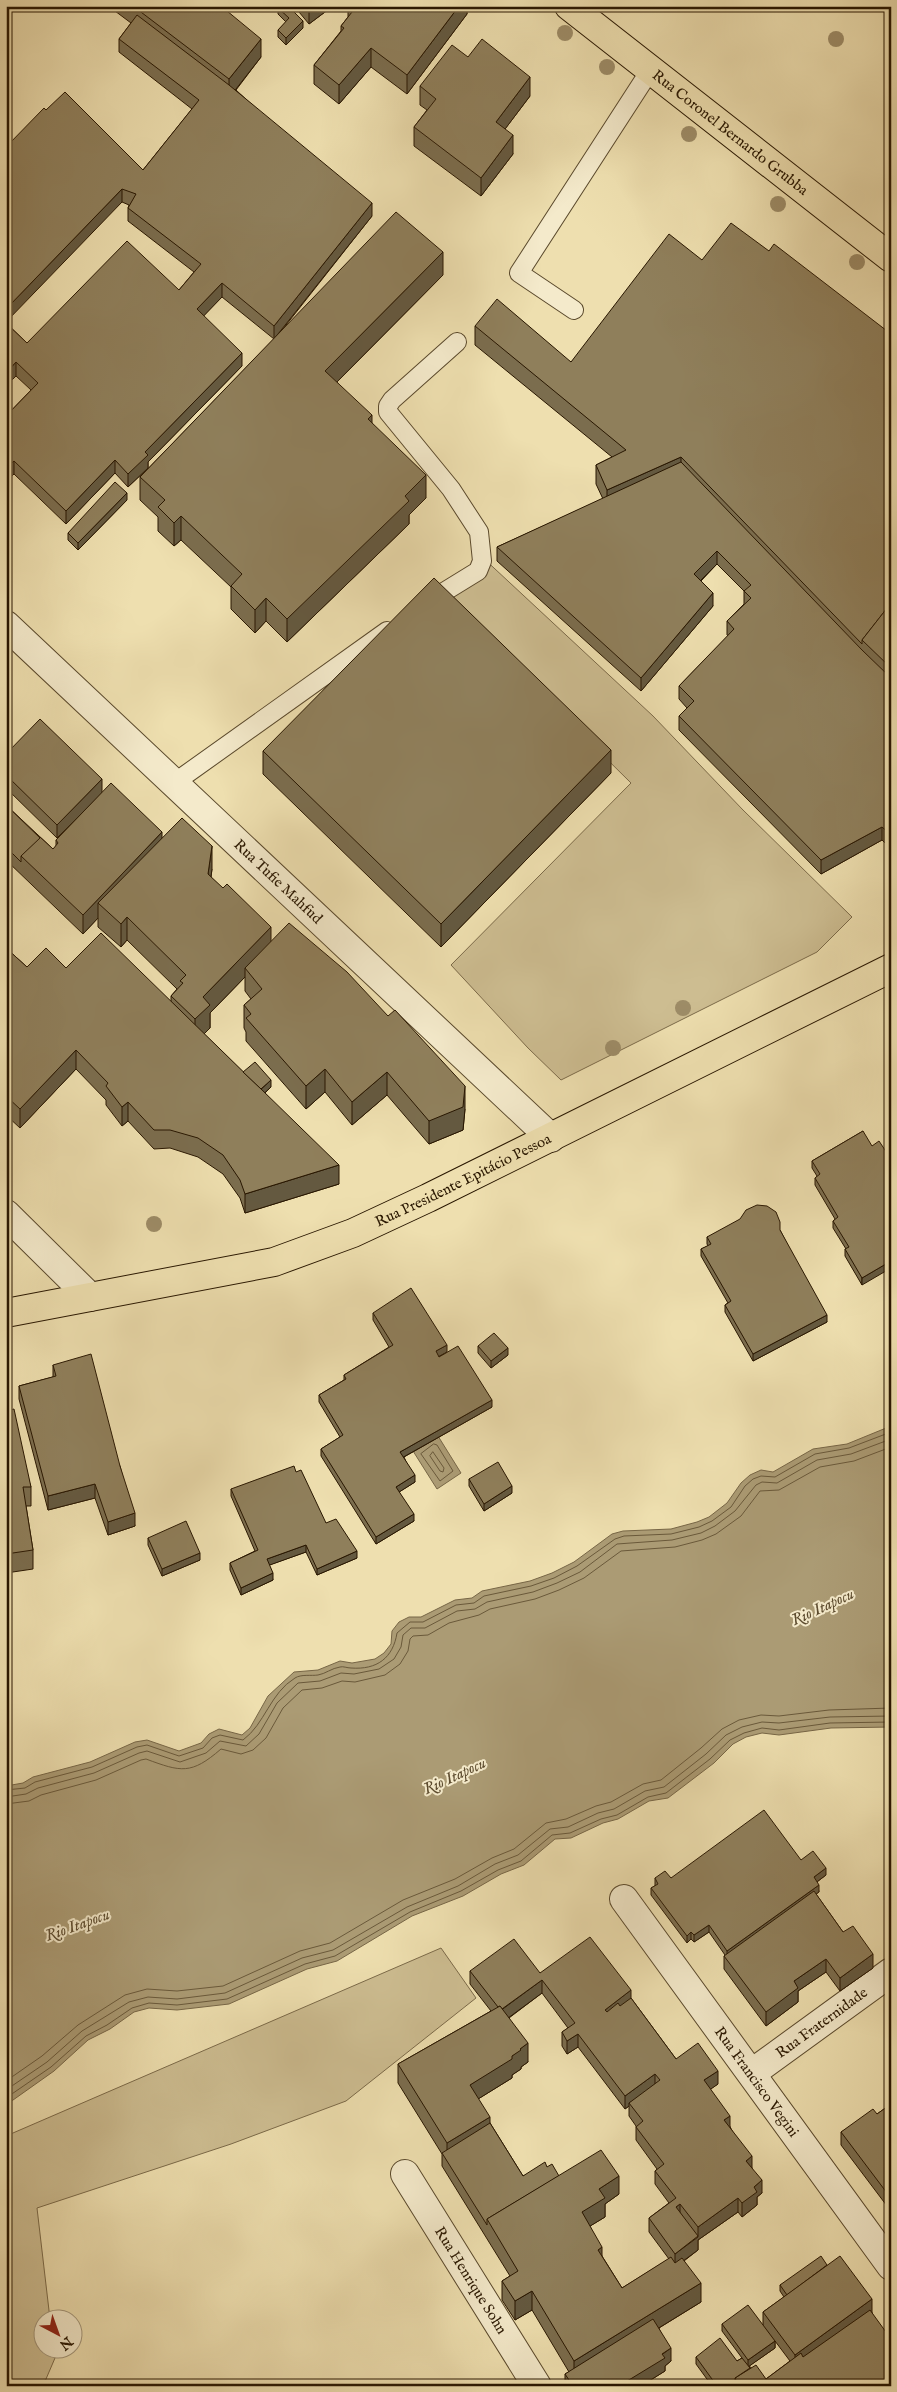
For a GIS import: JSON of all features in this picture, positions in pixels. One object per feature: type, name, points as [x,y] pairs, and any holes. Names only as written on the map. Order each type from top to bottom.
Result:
[{"type":"highway","name":"Rua Coronel Bernardo Grubba","points":[[570,6],[891,258]]},
{"type":"highway","name":"Rua Presidente Epitácio Pessoa","points":[[6,1312],[274,1262],[353,1233],[550,1138],[660,1081],[891,968]]},
{"type":"street","name":"Rua Tufie Mahfud","points":[[6,625],[550,1138]]},
{"type":"street","points":[[6,1214],[90,1297]]},
{"type":"street","name":"Rua Francisco Vegini","points":[[624,1898],[891,2266]]},
{"type":"street","name":"Rua Fraternidade","points":[[752,2073],[891,1972]]},
{"type":"street","name":"Rua Henrique Sohn","points":[[405,2174],[537,2386]]},
{"type":"lane","points":[[574,310],[518,273],[650,70]]},
{"type":"lane","points":[[174,783],[408,616],[478,571],[482,561],[479,532],[451,489],[388,412],[388,406],[392,400],[457,342]]},
{"type":"shaded area","points":[[480,555],[653,716],[743,810],[852,917],[817,952],[561,1080],[528,1048],[451,965],[631,783],[443,597]]},
{"type":"shaded area","points":[[441,1948],[476,1998],[346,2101],[231,2144],[37,2208],[49,2310],[32,2310],[32,2360],[54,2360],[43,2386],[6,2386],[6,2136]]},
{"type":"water","name":"Rio Itapocu","points":[[891,1426],[891,1727],[831,1728],[779,1735],[762,1733],[746,1737],[733,1744],[714,1763],[668,1798],[649,1801],[618,1819],[603,1823],[571,1838],[555,1839],[524,1865],[501,1874],[463,1896],[412,1916],[337,1961],[307,1969],[229,2004],[177,2010],[149,2008],[134,2012],[110,2029],[88,2040],[54,2071],[6,2105],[6,1786],[23,1783],[33,1777],[90,1762],[135,1742],[147,1740],[179,1751],[201,1743],[209,1734],[219,1729],[242,1735],[250,1728],[268,1696],[294,1672],[318,1670],[340,1661],[352,1663],[375,1659],[384,1653],[391,1644],[392,1631],[399,1622],[409,1617],[421,1617],[455,1600],[472,1598],[482,1591],[530,1581],[552,1573],[574,1562],[612,1534],[623,1531],[671,1529],[697,1522],[709,1517],[727,1503],[741,1483],[750,1475],[761,1470],[773,1472],[813,1449],[847,1444]]},
{"type":"water","points":[[438,1436],[461,1473],[437,1489],[413,1451]]},
{"type":"building","points":[[133,6],[221,6],[261,39],[229,79]]},
{"type":"building","points":[[279,6],[288,6],[303,21],[286,38],[278,30],[289,18],[278,8]]},
{"type":"building","points":[[350,6],[459,6],[407,75],[371,48],[339,85],[314,65],[344,28],[341,26],[352,12],[348,8]]},
{"type":"building","points":[[137,15],[229,85],[372,203],[274,326],[222,283],[197,309],[242,353],[145,452],[148,455],[128,474],[115,460],[66,511],[14,461],[6,468],[6,416],[38,383],[16,362],[6,373],[6,323],[27,343],[127,241],[179,290],[201,264],[128,208],[136,194],[122,189],[6,309],[6,147],[44,108],[46,110],[65,92],[143,170],[199,100],[119,39]]},
{"type":"building","points":[[482,39],[530,77],[496,122],[513,135],[481,178],[414,127],[436,99],[420,86],[452,45],[468,57]]},
{"type":"building","points":[[396,212],[443,252],[325,371],[372,415],[368,419],[426,475],[405,496],[409,501],[287,619],[266,598],[255,610],[231,586],[242,574],[181,516],[174,523],[158,507],[165,500],[140,477]]},
{"type":"building","points":[[731,223],[769,251],[774,244],[891,334],[891,603],[862,640],[862,644],[681,457],[607,490],[596,465],[626,450],[475,326],[497,299],[571,362],[669,234],[702,260]]},
{"type":"building","points":[[681,462],[891,678],[891,835],[882,827],[821,860],[679,716],[694,701],[679,686],[734,629],[727,621],[751,598],[744,591],[751,585],[717,551],[694,574],[713,593],[641,678],[497,547]]},
{"type":"building","points":[[115,482],[127,493],[78,543],[68,533]]},
{"type":"building","points":[[434,578],[611,750],[441,924],[263,751]]},
{"type":"building","points":[[891,603],[891,668],[862,640]]},
{"type":"building","points":[[40,719],[102,779],[57,825],[6,775],[6,754]]},
{"type":"building","points":[[111,783],[162,832],[83,915],[21,856],[40,837],[53,849],[58,843],[56,840]]},
{"type":"building","points":[[6,805],[40,838],[21,856],[21,862],[6,847]]},
{"type":"building","points":[[182,818],[212,846],[208,874],[223,888],[227,884],[271,927],[203,997],[210,1005],[195,1019],[171,996],[183,983],[180,981],[186,975],[127,917],[121,924],[98,903]]},
{"type":"building","points":[[289,923],[347,972],[388,1016],[395,1010],[465,1086],[463,1107],[429,1121],[387,1072],[352,1102],[325,1069],[306,1086],[246,1018],[251,1014],[244,1005],[262,989],[245,968]]},
{"type":"building","points":[[101,933],[339,1165],[245,1194],[240,1180],[223,1155],[198,1138],[170,1130],[154,1130],[128,1102],[122,1107],[106,1086],[108,1083],[76,1050],[20,1109],[6,1096],[6,948],[27,967],[46,948],[66,968]]},
{"type":"building","points":[[255,1062],[271,1080],[261,1089],[243,1072]]},
{"type":"building","points":[[863,1131],[872,1146],[879,1141],[891,1159],[891,1261],[862,1278],[845,1249],[849,1247],[833,1221],[838,1217],[815,1178],[820,1174],[812,1161]]},
{"type":"building","points":[[757,1205],[767,1206],[776,1212],[780,1222],[780,1230],[827,1315],[753,1354],[725,1305],[731,1301],[701,1249],[711,1244],[707,1237],[740,1219],[746,1210]]},
{"type":"building","points":[[411,1288],[447,1345],[436,1351],[439,1357],[458,1346],[492,1400],[400,1452],[415,1475],[396,1487],[414,1514],[376,1537],[321,1449],[343,1435],[319,1395],[346,1379],[344,1375],[393,1345],[373,1313]]},
{"type":"building","points":[[494,1333],[508,1348],[491,1361],[478,1346]]},
{"type":"building","points":[[91,1354],[120,1466],[135,1513],[108,1522],[95,1484],[48,1496],[19,1386],[56,1376],[53,1365]]},
{"type":"building","points":[[14,1409],[31,1487],[23,1487],[33,1550],[6,1554],[6,1411]]},
{"type":"building","points":[[498,1462],[512,1486],[484,1504],[469,1479]]},
{"type":"building","points":[[294,1466],[296,1472],[301,1470],[326,1523],[336,1519],[357,1551],[317,1569],[306,1545],[267,1559],[273,1573],[241,1588],[230,1563],[258,1550],[231,1489]]},
{"type":"building","points":[[186,1521],[200,1553],[162,1569],[148,1538]]},
{"type":"building","points":[[764,1810],[801,1860],[813,1851],[826,1868],[814,1877],[819,1885],[727,1951],[709,1925],[694,1935],[691,1932],[687,1936],[651,1888],[658,1884],[655,1878],[665,1871],[671,1878]]},
{"type":"building","points":[[814,1891],[843,1932],[853,1926],[873,1954],[840,1978],[826,1959],[794,1981],[798,1988],[766,2012],[724,1956]]},
{"type":"building","points":[[590,1937],[631,1990],[605,2010],[607,2012],[618,2003],[620,2006],[631,1998],[676,2059],[698,2043],[718,2071],[704,2080],[730,2116],[724,2120],[752,2156],[746,2161],[762,2180],[754,2187],[757,2192],[742,2203],[738,2198],[698,2227],[680,2204],[676,2207],[698,2236],[675,2254],[649,2218],[676,2198],[655,2171],[664,2164],[636,2127],[643,2121],[629,2103],[660,2080],[655,2074],[625,2096],[578,2034],[567,2041],[562,2032],[575,2023],[542,1980],[502,2009],[500,2006],[498,2007],[470,1971],[514,1939],[540,1973]]},
{"type":"building","points":[[500,2006],[528,2043],[512,2056],[512,2059],[470,2085],[490,2117],[447,2143],[398,2064]]},
{"type":"building","points":[[891,2028],[891,2038],[886,2032]]},
{"type":"building","points":[[891,2104],[891,2190],[887,2193],[841,2132],[873,2109],[877,2114]]},
{"type":"building","points":[[490,2123],[523,2176],[545,2162],[547,2167],[552,2164],[559,2176],[487,2219],[487,2225],[442,2153]]},
{"type":"building","points":[[601,2150],[619,2176],[599,2189],[605,2198],[582,2212],[602,2247],[598,2250],[622,2288],[671,2257],[675,2263],[682,2258],[701,2283],[574,2361],[532,2291],[515,2301],[502,2281],[518,2271],[487,2219]]},
{"type":"building","points":[[821,2256],[827,2265],[787,2295],[780,2285]]},
{"type":"building","points":[[840,2256],[872,2299],[795,2355],[763,2312]]},
{"type":"building","points":[[748,2305],[775,2341],[748,2360],[722,2324]]},
{"type":"building","points":[[870,2310],[891,2339],[890,2386],[821,2386],[817,2380],[809,2386],[739,2386],[735,2378],[756,2365],[766,2379],[801,2353],[803,2357]]},
{"type":"building","points":[[653,2319],[671,2348],[662,2354],[665,2358],[619,2386],[573,2386],[565,2374]]},
{"type":"building","points":[[720,2338],[737,2361],[742,2358],[750,2368],[735,2378],[735,2385],[733,2386],[717,2386],[696,2357]]}]
